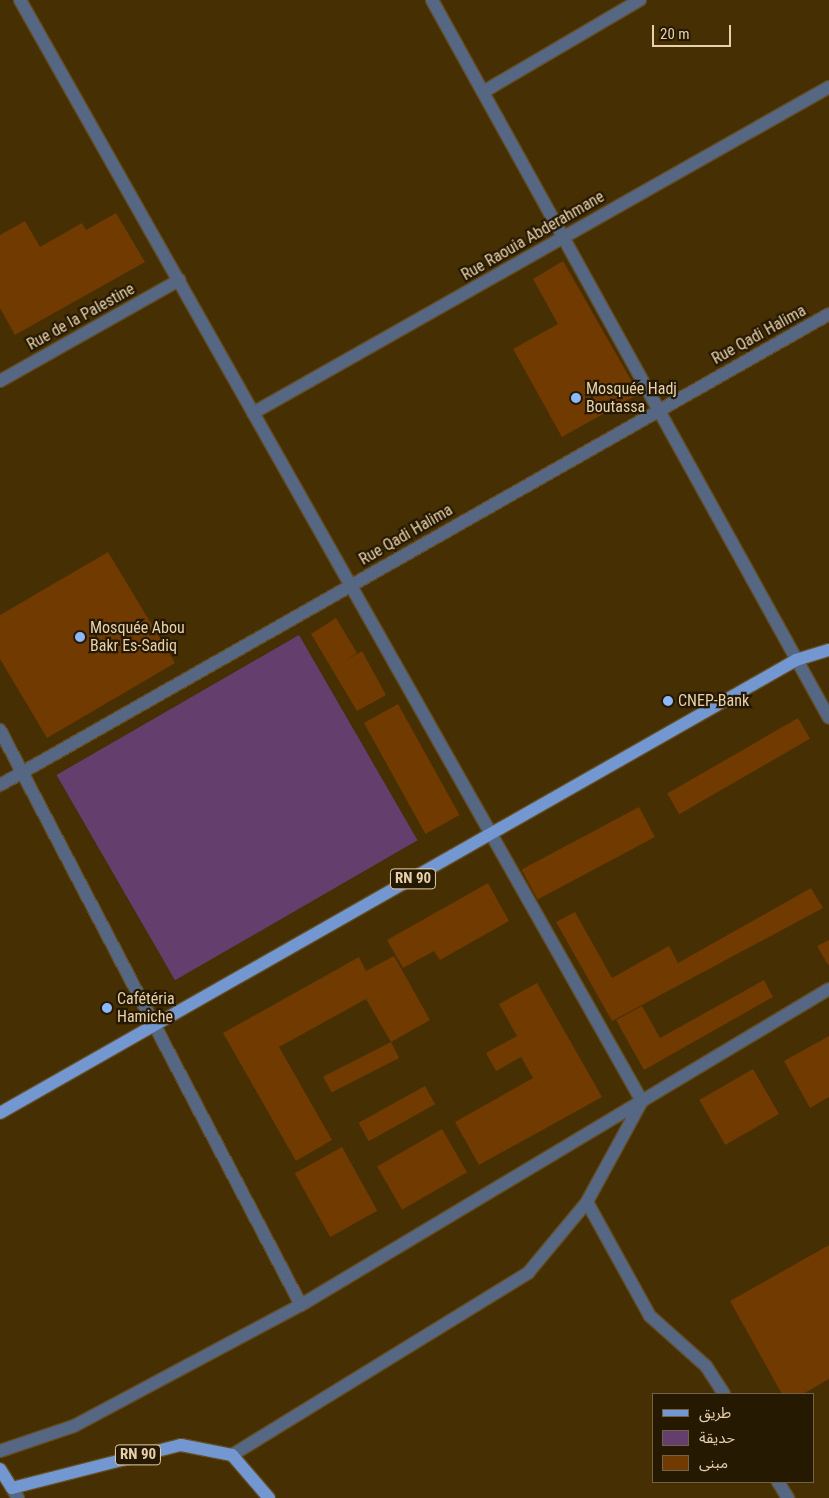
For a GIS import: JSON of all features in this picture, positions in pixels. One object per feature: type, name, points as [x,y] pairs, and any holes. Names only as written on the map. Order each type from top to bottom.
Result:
[{"type":"main road","name":"RN 90","points":[[0,1113],[492,835],[796,660],[829,650]]},
{"type":"main road","name":"RN 90","points":[[0,1469],[15,1493],[181,1445],[232,1455]]},
{"type":"main road","points":[[232,1455],[269,1498]]},
{"type":"street","points":[[20,0],[254,413],[349,586],[642,1101]]},
{"type":"street","points":[[432,0],[829,718]]},
{"type":"street","points":[[483,92],[640,0]]},
{"type":"street","name":"Rue Raouia Abderahmane","points":[[254,413],[829,87]]},
{"type":"street","name":"Rue de la Palestine","points":[[0,381],[179,280]]},
{"type":"street","name":"Rue Qadi Halima","points":[[0,785],[829,314]]},
{"type":"street","points":[[0,730],[301,1305]]},
{"type":"street","points":[[0,1451],[74,1426],[301,1305],[829,989]]},
{"type":"street","points":[[232,1455],[528,1273],[587,1202],[642,1101]]},
{"type":"street","points":[[587,1202],[650,1316],[706,1366],[723,1393]]},
{"type":"street","points":[[779,1483],[788,1498]]},
{"type":"green space","points":[[299,635],[418,840],[175,980],[57,775]]},
{"type":"building","points":[[116,213],[145,262],[15,335],[0,308],[0,235],[25,221],[40,247],[82,223],[86,230]]},
{"type":"building","points":[[563,261],[639,394],[562,437],[513,349],[558,324],[533,279]]},
{"type":"building","name":"Mosquée Abou Bakr Es-Sadiq","points":[[108,552],[175,663],[47,738],[0,659],[0,615]]},
{"type":"building","points":[[336,618],[357,653],[345,661],[362,651],[386,695],[357,711],[311,634]]},
{"type":"building","points":[[398,704],[460,815],[425,834],[364,723]]},
{"type":"building","points":[[798,718],[810,739],[679,814],[667,794]]},
{"type":"building","points":[[639,807],[655,837],[538,899],[522,869]]},
{"type":"building","points":[[488,883],[509,921],[440,960],[434,951],[403,968],[387,940]]},
{"type":"building","points":[[811,888],[823,908],[612,1021],[556,922],[575,912],[612,978],[669,946],[678,963]]},
{"type":"building","points":[[829,940],[829,964],[828,965],[817,946]]},
{"type":"building","points":[[394,956],[430,1020],[391,1042],[366,999],[279,1047],[332,1140],[296,1161],[223,1033],[359,957],[366,971]]},
{"type":"building","points":[[764,980],[773,997],[644,1070],[616,1020],[642,1006],[660,1038]]},
{"type":"building","points":[[537,983],[602,1097],[479,1165],[455,1122],[533,1078],[521,1057],[496,1071],[486,1053],[517,1036],[499,1004]]},
{"type":"building","points":[[829,1036],[829,1097],[810,1108],[784,1061]]},
{"type":"building","points":[[391,1042],[399,1058],[331,1093],[323,1077]]},
{"type":"building","points":[[753,1069],[779,1114],[725,1145],[699,1100]]},
{"type":"building","points":[[425,1086],[435,1104],[369,1141],[359,1123]]},
{"type":"building","points":[[442,1129],[467,1172],[402,1210],[377,1166]]},
{"type":"building","points":[[342,1147],[377,1211],[330,1237],[295,1173]]},
{"type":"building","points":[[829,1245],[829,1379],[805,1393],[781,1393],[730,1301]]},
{"type":"place","name":"Mosquée Hadj Boutassa","points":[[576,398]]},
{"type":"place","name":"Mosquée Abou Bakr Es-Sadiq","points":[[80,637]]},
{"type":"place","name":"CNEP-Bank","points":[[668,701]]},
{"type":"place","name":"Cafétéria Hamiche","points":[[107,1008]]}]
